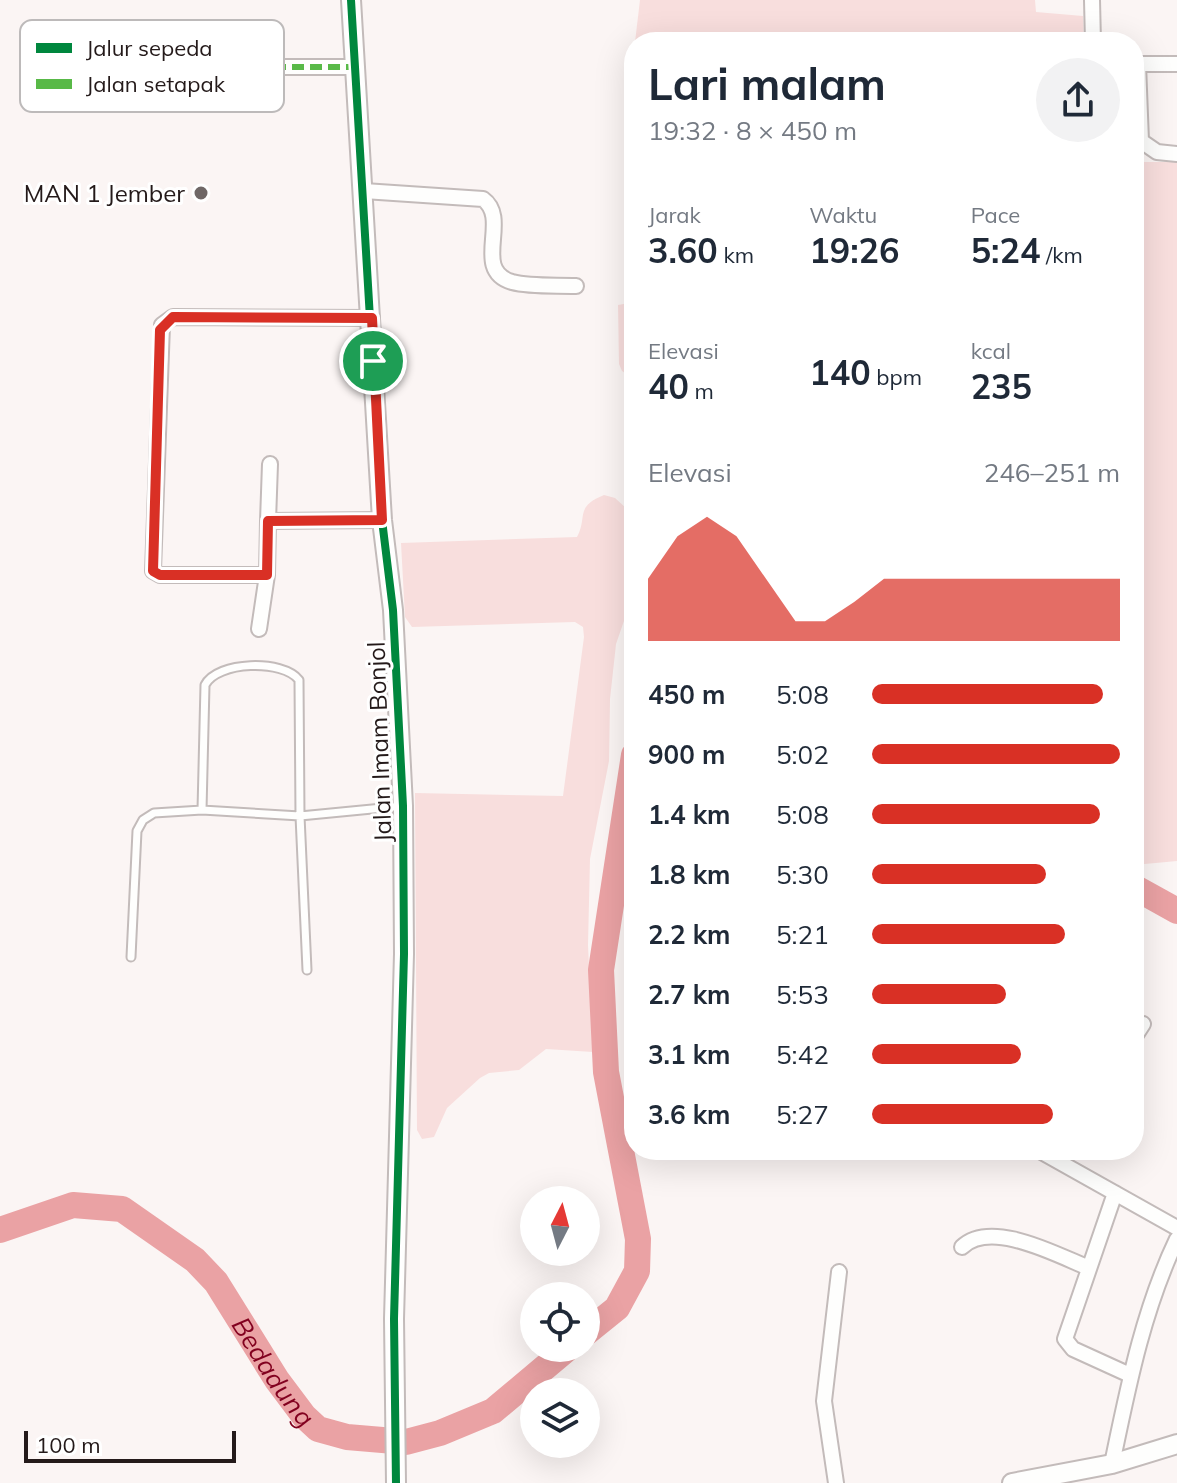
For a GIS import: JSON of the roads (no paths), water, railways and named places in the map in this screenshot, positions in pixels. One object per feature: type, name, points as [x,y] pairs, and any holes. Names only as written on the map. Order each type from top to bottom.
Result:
[{"type":"street","name":"Jalan Imam Bonjol","points":[[351,0],[382,520],[393,610],[403,806],[404,954],[394,1319],[396,1483]]},
{"type":"street","points":[[1092,0],[1093,32]]},
{"type":"street","points":[[1144,64],[1177,64]]},
{"type":"street","points":[[284,67],[355,67]]},
{"type":"street","points":[[1144,143],[1157,152],[1177,154]]},
{"type":"street","points":[[364,191],[483,199],[490,204],[493,212],[492,261],[499,275],[516,283],[576,286]]},
{"type":"street","points":[[267,575],[160,575],[153,571],[162,325],[173,317],[372,318]]},
{"type":"street","points":[[259,629],[267,575],[270,464]]},
{"type":"street","points":[[268,521],[382,520]]},
{"type":"street","points":[[1069,1160],[1115,1193],[1177,1228]]},
{"type":"street","points":[[1115,1193],[1066,1342],[1073,1349],[1130,1375]]},
{"type":"street","points":[[962,1247],[970,1238],[997,1236],[1089,1268]]},
{"type":"street","points":[[1112,1464],[1130,1375],[1150,1307],[1177,1239]]},
{"type":"street","points":[[836,1483],[824,1401],[839,1272]]},
{"type":"street","points":[[1012,1483],[1112,1464],[1177,1444]]},
{"type":"lane","points":[[202,810],[205,685],[222,669],[273,668],[287,671],[299,680],[300,816],[307,970]]},
{"type":"lane","points":[[131,957],[139,826],[154,813],[202,810],[300,816],[403,806]]},
{"type":"waterway","name":"Bedadung","points":[[600,1322],[617,1308],[637,1271],[638,1239],[606,1072],[601,970],[624,820]]},
{"type":"waterway","name":"Bedadung","points":[[1144,893],[1177,911]]},
{"type":"waterway","name":"Bedadung","points":[[0,1230],[73,1205],[122,1209],[195,1260],[216,1282],[277,1380],[304,1416],[318,1429],[347,1437],[406,1442],[440,1433],[493,1411],[551,1362]]},
{"type":"place","name":"MAN 1 Jember","points":[[201,193]]}]
